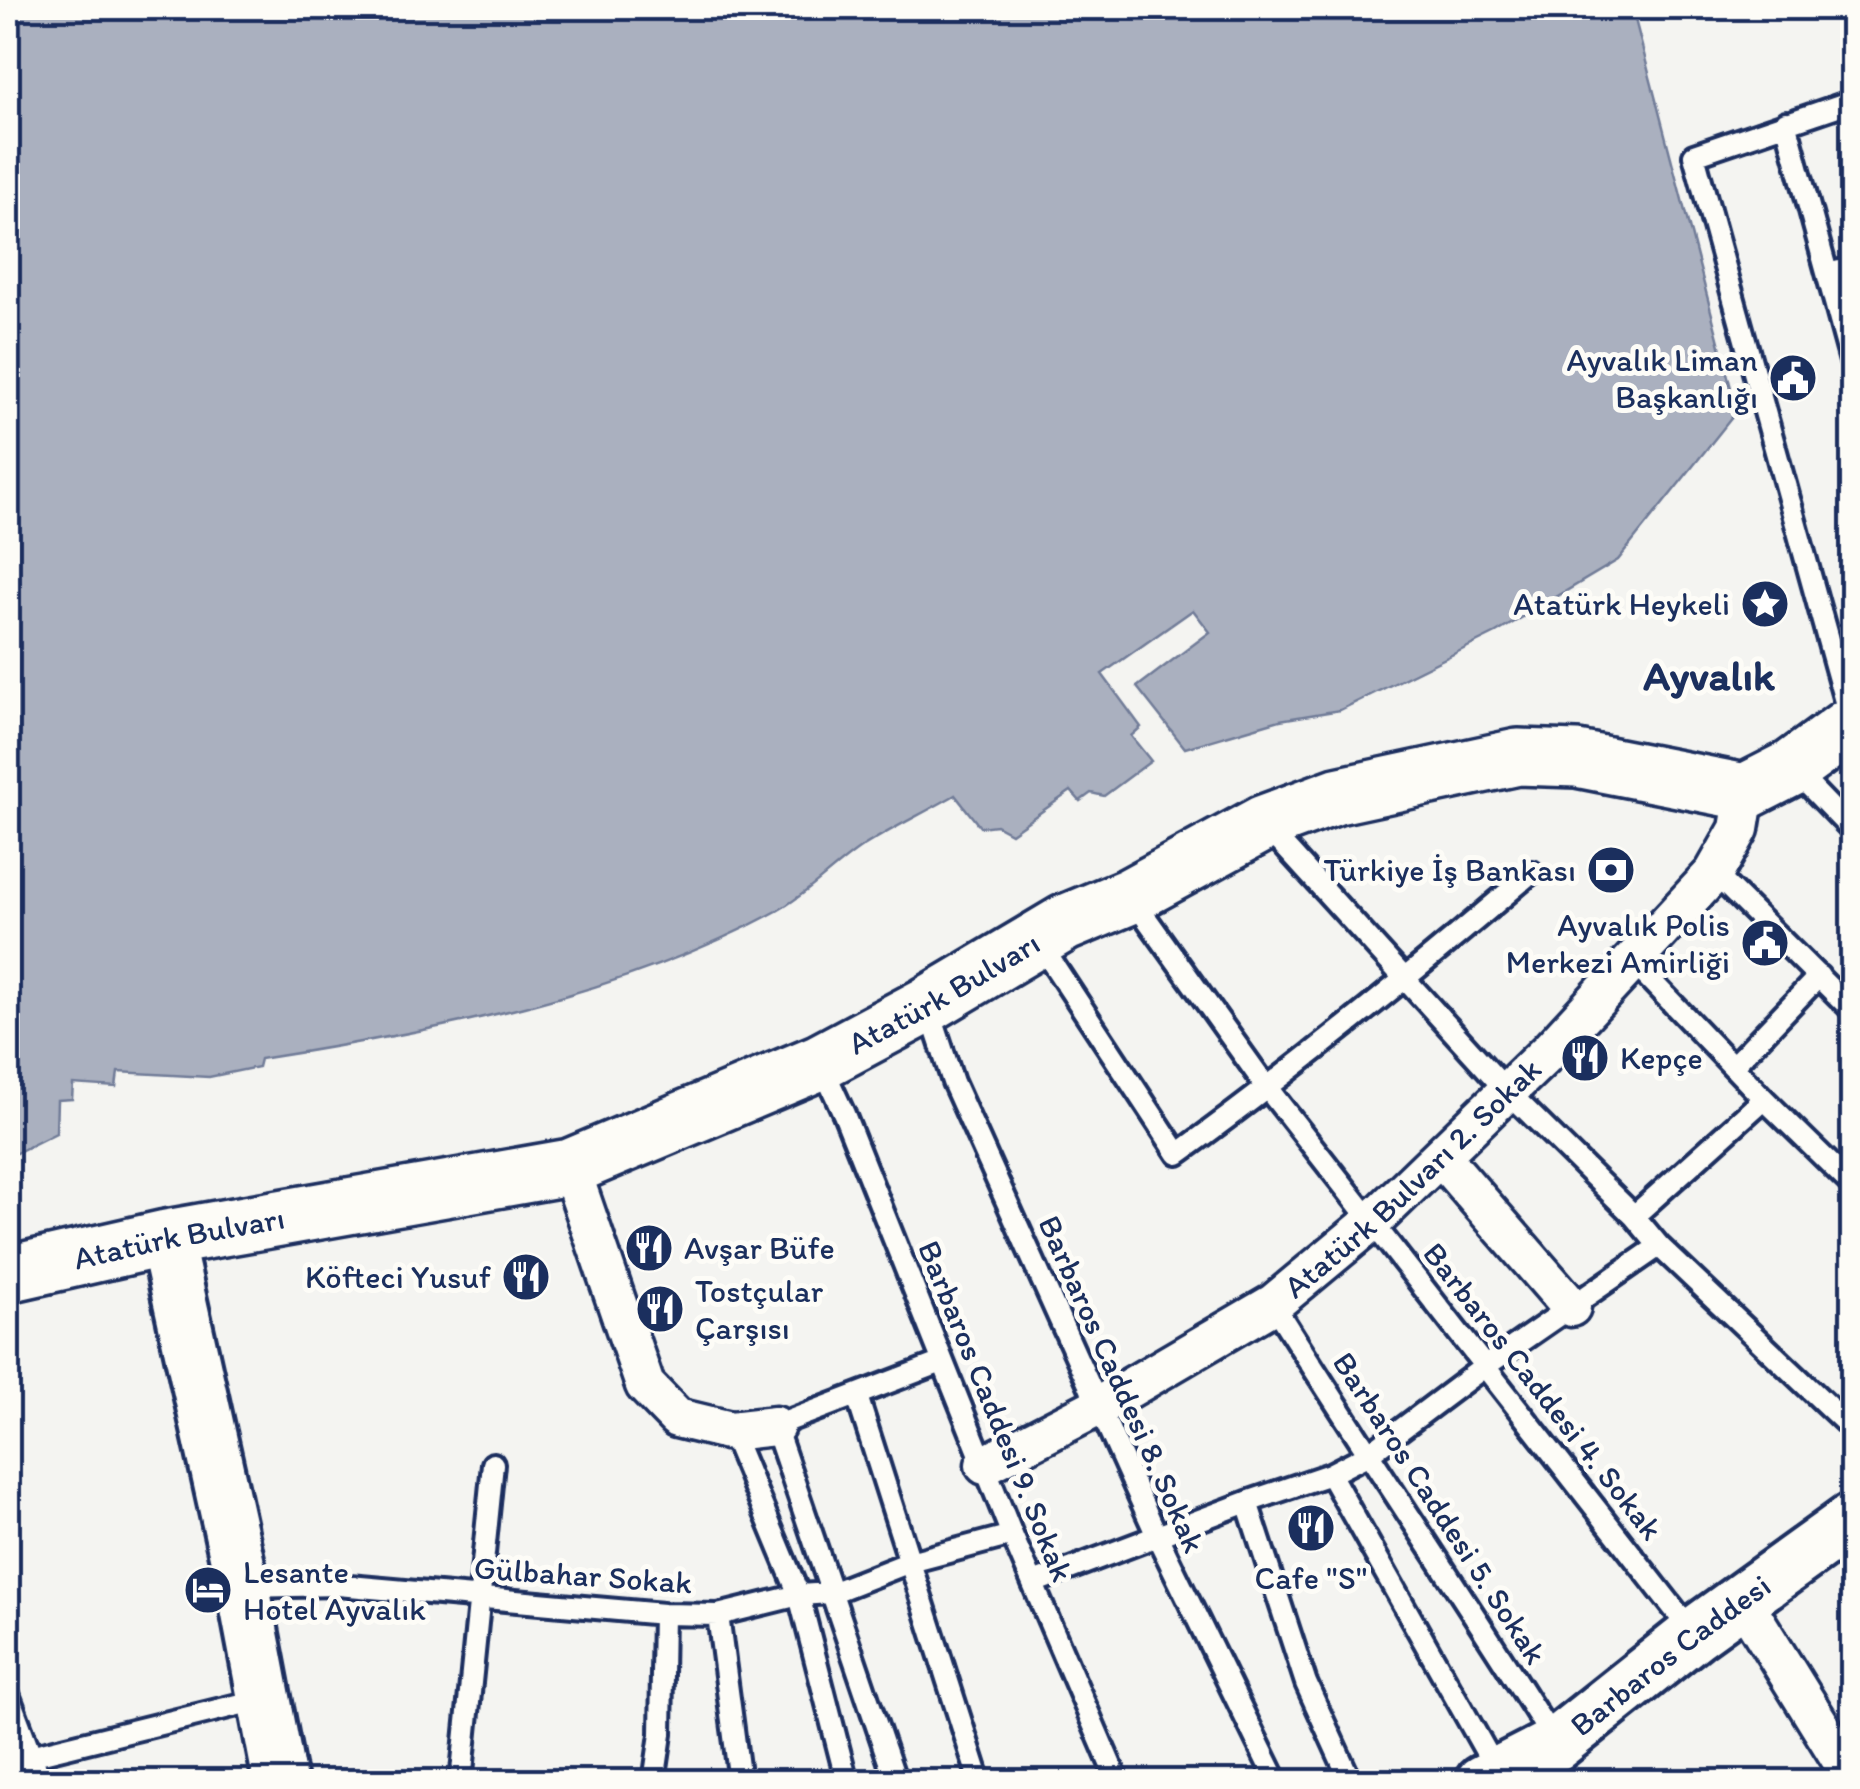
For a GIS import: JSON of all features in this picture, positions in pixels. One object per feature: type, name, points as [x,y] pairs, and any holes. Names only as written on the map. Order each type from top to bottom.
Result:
[{"type":"main road","points":[[1769,780],[1852,724]]},
{"type":"main road","name":"Atatürk Bulvarı","points":[[8,1274],[166,1238],[570,1167],[820,1062],[1038,942],[1065,922],[1130,896],[1264,824],[1337,796],[1518,757],[1578,759],[1769,780]]},
{"type":"street","name":"Atatürk Bulvarı 2. Sokak","points":[[984,1465],[1099,1406],[1273,1304],[1374,1221],[1442,1158],[1506,1090],[1550,1052],[1714,874],[1769,780]]},
{"type":"street","points":[[1442,1158],[1570,1307]]},
{"type":"street","points":[[570,1167],[645,1385],[676,1418],[731,1431],[775,1426]]},
{"type":"street","points":[[166,1238],[244,1587],[280,1782]]},
{"type":"street","name":"Barbaros Caddesi","points":[[1490,1777],[1556,1744],[1694,1634],[1852,1520]]},
{"type":"street","points":[[1744,1601],[1852,1777]]},
{"type":"lane","points":[[1852,101],[1694,155],[1852,724]]},
{"type":"lane","points":[[1786,122],[1852,365]]},
{"type":"lane","points":[[1828,274],[1852,268]]},
{"type":"lane","points":[[1769,780],[1852,830]]},
{"type":"lane","points":[[1264,824],[1506,1090],[1634,1216],[1659,1246],[1852,1429]]},
{"type":"lane","points":[[1038,942],[1178,1154],[1407,978],[1532,872]]},
{"type":"lane","points":[[1714,874],[1852,1010]]},
{"type":"lane","name":"Barbaros Caddesi 4. Sokak","points":[[1130,896],[1268,1088],[1694,1634]]},
{"type":"lane","points":[[1633,962],[1852,1185]]},
{"type":"lane","points":[[1734,1066],[1819,976]]},
{"type":"lane","name":"Barbaros Caddesi 8. Sokak","points":[[927,1005],[953,1082],[1157,1536],[1277,1782]]},
{"type":"lane","name":"Barbaros Caddesi 9. Sokak","points":[[820,1062],[1012,1535],[1118,1782]]},
{"type":"lane","points":[[1634,1216],[1764,1099]]},
{"type":"lane","points":[[1033,1583],[1330,1474],[1367,1455],[1484,1366],[1659,1246]]},
{"type":"lane","name":"Barbaros Caddesi 5. Sokak","points":[[1273,1304],[1556,1744]]},
{"type":"lane","points":[[896,1782],[775,1426],[942,1362]]},
{"type":"lane","points":[[858,1396],[980,1782]]},
{"type":"lane","points":[[731,1431],[799,1596],[846,1782]]},
{"type":"lane","points":[[461,1782],[493,1464]]},
{"type":"lane","points":[[1330,1474],[1490,1777]]},
{"type":"lane","points":[[1247,1502],[1306,1683],[1351,1782]]},
{"type":"lane","name":"Gülbahar Sokak","points":[[244,1587],[338,1585],[663,1614],[718,1614],[831,1593],[910,1562],[1012,1535]]},
{"type":"lane","points":[[654,1782],[660,1734],[663,1614]]},
{"type":"lane","points":[[718,1614],[740,1782]]},
{"type":"lane","points":[[8,1694],[41,1782]]},
{"type":"lane","points":[[8,1766],[30,1756],[263,1699]]},
{"type":"water","points":[[8,8],[1632,8],[1737,411],[1618,560],[1496,633],[1340,710],[1280,720],[1185,748],[1137,687],[1210,632],[1193,610],[1102,674],[1141,727],[1131,736],[1151,761],[1104,796],[1091,793],[1080,801],[1071,791],[1011,833],[996,825],[980,827],[955,795],[862,847],[777,911],[654,966],[525,1007],[393,1036],[260,1059],[258,1067],[209,1077],[118,1072],[116,1087],[73,1084],[72,1099],[57,1100],[56,1133],[8,1157]]},
{"type":"place","name":"Ayvalık Liman Başkanlığı","points":[[1793,378]]},
{"type":"place","name":"Atatürk Heykeli","points":[[1765,604]]},
{"type":"place","name":"Türkiye İş Bankası","points":[[1611,870]]},
{"type":"place","name":"Ayvalık Polis Merkezi Amirliği","points":[[1765,943]]},
{"type":"place","name":"Kepçe","points":[[1585,1058]]},
{"type":"place","name":"Avşar Büfe","points":[[649,1248]]},
{"type":"place","name":"Köfteci Yusuf","points":[[526,1277]]},
{"type":"place","name":"Tostçular Çarşısı","points":[[660,1309]]},
{"type":"place","name":"Cafe \"S\"","points":[[1311,1528]]},
{"type":"place","name":"Lesante Hotel Ayvalık","points":[[208,1590]]},
{"type":"district","name":"Ayvalık","points":[[1709,675]]}]
